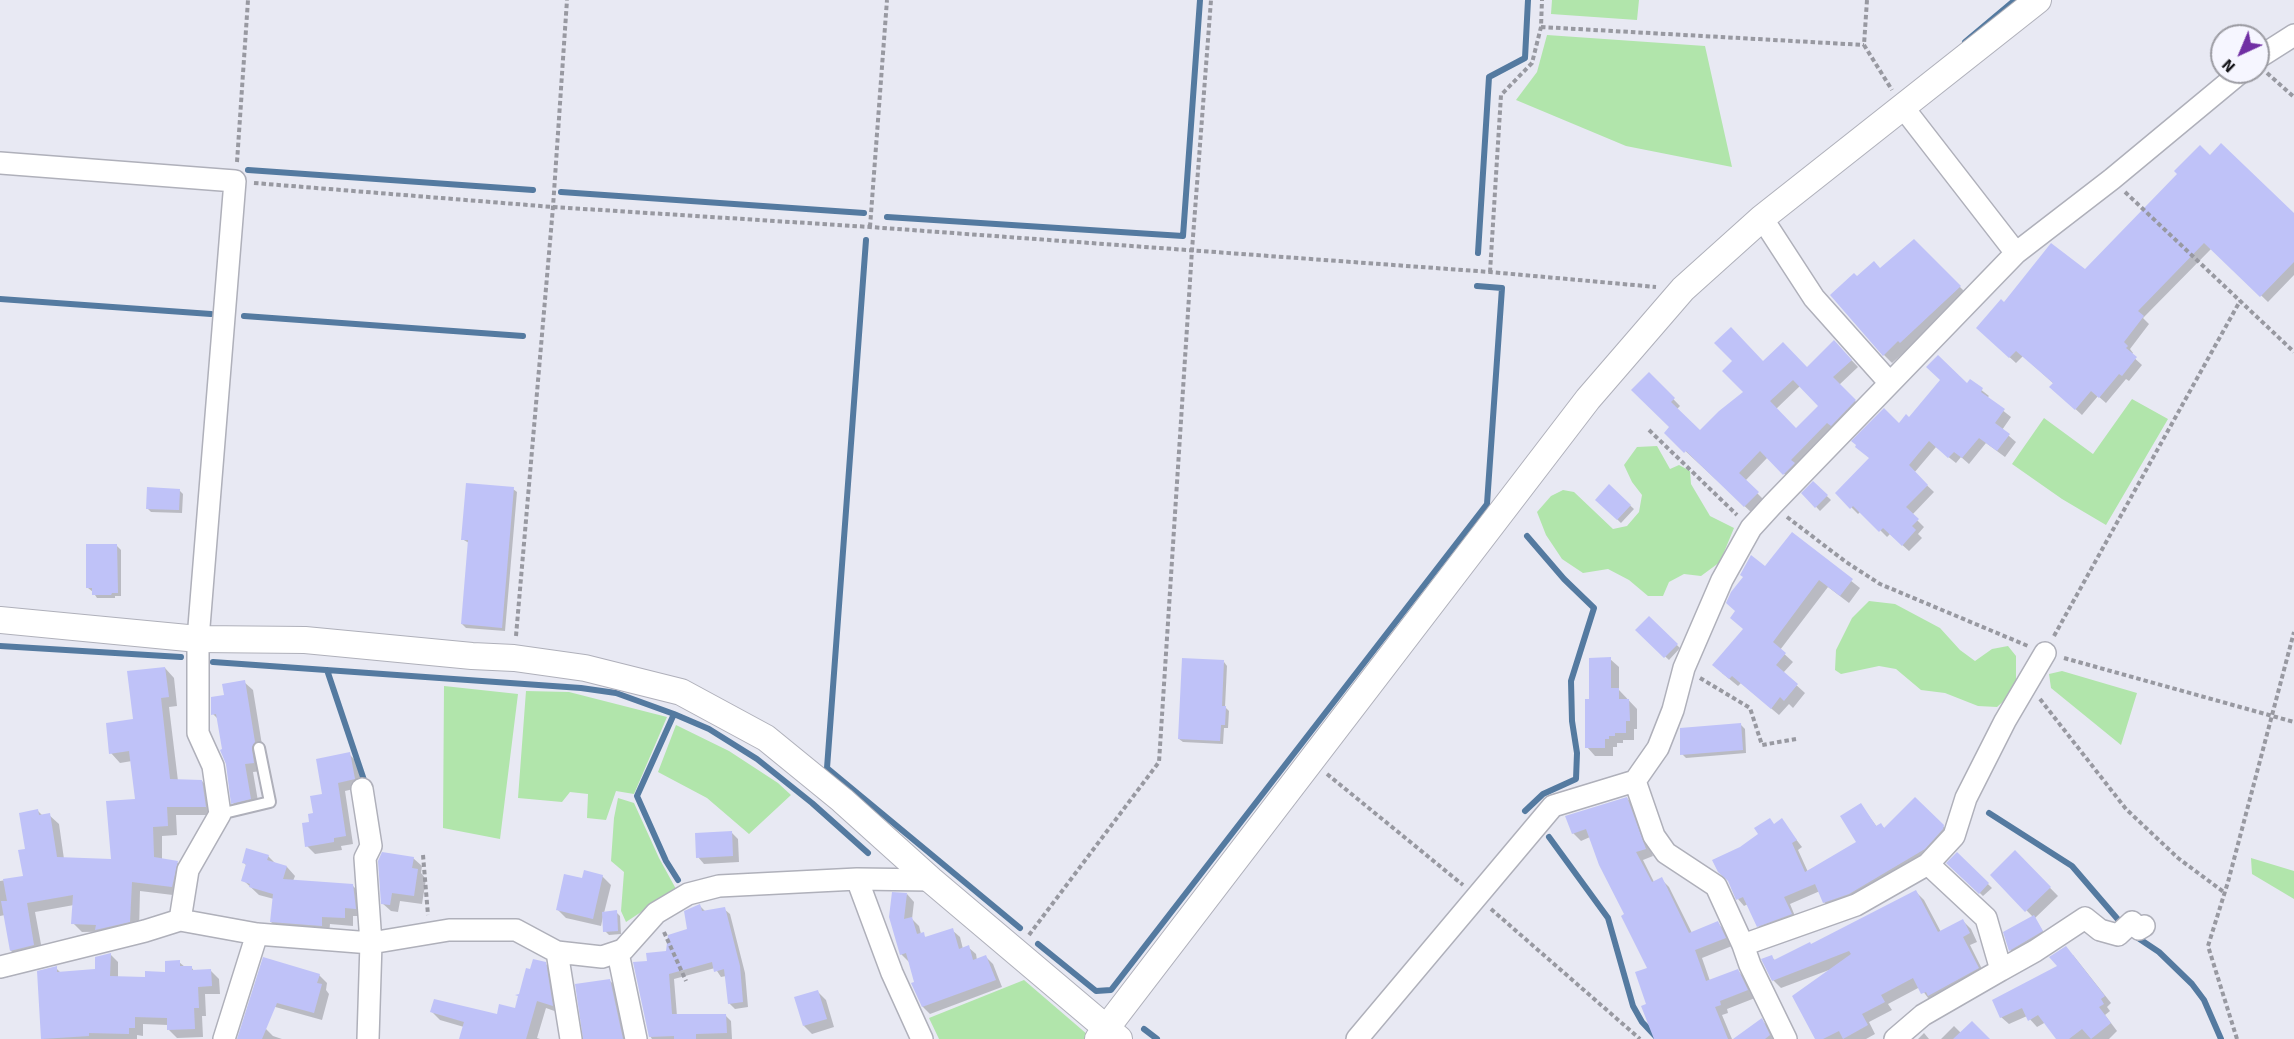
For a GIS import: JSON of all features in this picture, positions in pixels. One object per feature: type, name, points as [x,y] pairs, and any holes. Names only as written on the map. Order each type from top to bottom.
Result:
[{"type":"street","points":[[0,620],[198,639],[305,640],[514,658],[585,668],[681,692],[766,738],[842,800],[931,880],[1017,951],[1108,1035],[1341,720],[1588,399],[1683,289],[1762,218],[2038,0]]},
{"type":"street","points":[[2270,57],[2294,34]]},
{"type":"street","points":[[1357,1039],[1553,806],[1635,781],[1658,747],[1673,710],[1684,668],[1722,580],[1751,528],[1889,382],[2016,253],[2112,179],[2227,84]]},
{"type":"street","points":[[1902,106],[2016,253]]},
{"type":"street","points":[[0,163],[235,181],[198,639],[198,733],[213,766],[220,814],[188,870],[180,920]]},
{"type":"street","points":[[1762,218],[1814,298],[1889,382]]},
{"type":"street","points":[[1743,945],[1856,905],[1928,864],[1954,836],[1966,798],[2005,721],[2045,653]]},
{"type":"street","points":[[1635,781],[1654,836],[1666,853],[1716,886],[1750,965],[1786,1039]]},
{"type":"street","points":[[362,789],[371,846],[365,858],[371,943],[368,1039]]},
{"type":"street","points":[[1928,864],[1986,918],[2001,970]]},
{"type":"street","points":[[0,967],[145,931],[180,920],[257,934],[371,943],[449,930],[516,930],[557,952],[602,957],[623,950],[656,913],[688,894],[719,886],[857,879],[931,880]]},
{"type":"street","points":[[857,879],[892,973],[922,1039]]},
{"type":"street","points":[[1895,1039],[1923,1015],[2035,951],[2085,918],[2100,930],[2118,935],[2132,922],[2139,929],[2144,926]]},
{"type":"street","points":[[224,1039],[257,934]]},
{"type":"street","points":[[557,952],[571,1039]]},
{"type":"street","points":[[618,952],[636,1039]]},
{"type":"lane","points":[[220,814],[270,802],[259,748]]},
{"type":"path","points":[[248,0],[235,181],[553,207],[870,227],[1490,272],[1683,289]]},
{"type":"path","points":[[514,658],[553,207],[567,0]]},
{"type":"path","points":[[870,227],[887,0]]},
{"type":"path","points":[[1017,951],[1159,762],[1192,250],[1211,0]]},
{"type":"path","points":[[1490,272],[1501,95],[1532,63],[1541,27],[1542,0]]},
{"type":"path","points":[[1867,0],[1864,45],[1902,106]]},
{"type":"path","points":[[1541,27],[1864,45]]},
{"type":"path","points":[[2270,73],[2294,97]]},
{"type":"path","points":[[2112,179],[2294,352]]},
{"type":"path","points":[[2045,653],[2240,301]]},
{"type":"path","points":[[1648,430],[1751,528]]},
{"type":"path","points":[[1772,505],[1846,562],[1880,584],[2045,653],[2294,722]]},
{"type":"path","points":[[2238,1039],[2208,946],[2225,893],[2294,632]]},
{"type":"path","points":[[1684,668],[1750,708],[1762,745],[1796,739]]},
{"type":"path","points":[[2029,679],[2036,694],[2074,745],[2126,809],[2178,858],[2225,893]]},
{"type":"path","points":[[1312,761],[1478,897],[1640,1039]]},
{"type":"path","points":[[423,855],[429,934]]},
{"type":"path","points":[[656,913],[686,981]]},
{"type":"green space","points":[[1552,0],[1639,0],[1637,20],[1551,14]]},
{"type":"green space","points":[[1547,35],[1705,46],[1732,167],[1626,146],[1516,100],[1537,72]]},
{"type":"green space","points":[[2132,399],[2168,419],[2106,525],[2062,499],[2012,464],[2044,418],[2093,454]]},
{"type":"green space","points":[[1657,446],[1670,469],[1679,465],[1690,471],[1691,484],[1710,516],[1734,528],[1720,562],[1701,576],[1684,574],[1669,582],[1663,596],[1648,596],[1629,580],[1608,569],[1583,573],[1562,559],[1546,535],[1537,512],[1551,496],[1563,490],[1574,492],[1613,529],[1627,526],[1639,512],[1642,495],[1632,482],[1624,465],[1637,447]]},
{"type":"green space","points":[[1869,601],[1895,604],[1940,628],[1960,650],[1975,661],[1992,649],[2008,646],[2016,656],[2016,685],[1997,707],[1978,706],[1945,693],[1921,690],[1896,669],[1879,666],[1841,674],[1835,670],[1836,650],[1852,618]]},
{"type":"green space","points":[[2062,671],[2137,693],[2121,745],[2051,688],[2049,674]]},
{"type":"green space","points":[[444,686],[518,694],[500,839],[443,828]]},
{"type":"green space","points":[[526,691],[569,692],[667,717],[634,794],[616,791],[606,820],[587,818],[588,794],[570,792],[562,802],[518,798]]},
{"type":"green space","points":[[676,725],[729,751],[778,783],[791,795],[749,834],[707,798],[658,772]]},
{"type":"green space","points":[[618,798],[634,803],[676,889],[626,922],[621,911],[624,872],[611,861]]},
{"type":"green space","points":[[2251,858],[2294,871],[2294,899],[2252,874]]},
{"type":"green space","points":[[1024,980],[1088,1035],[1084,1039],[939,1039],[929,1018]]},
{"type":"building","points":[[2221,143],[2294,213],[2294,262],[2260,297],[2204,243],[2138,311],[2144,316],[2124,342],[2128,346],[2126,348],[2137,357],[2122,376],[2119,374],[2099,398],[2091,391],[2075,410],[2049,387],[2053,383],[2016,351],[2009,358],[1976,328],[2001,299],[2004,302],[2051,243],[2085,269],[2177,174],[2174,171],[2200,145],[2210,155]]},
{"type":"building","points":[[1914,239],[1961,286],[1883,356],[1830,295],[1854,273],[1857,276],[1874,261],[1880,268]]},
{"type":"building","points":[[1731,327],[1763,361],[1783,342],[1807,367],[1834,340],[1852,360],[1833,377],[1856,400],[1831,426],[1827,423],[1791,460],[1795,463],[1783,475],[1760,451],[1739,473],[1759,492],[1744,507],[1664,433],[1669,427],[1631,390],[1649,372],[1675,398],[1671,402],[1700,430],[1743,392],[1722,371],[1732,361],[1714,343]],"holes":[[[1793,380],[1818,406],[1796,428],[1770,401]]]},
{"type":"building","points":[[1938,355],[1967,383],[1970,379],[1983,388],[1981,392],[2005,409],[1995,423],[2010,434],[1997,451],[1979,438],[1962,458],[1954,452],[1948,458],[1929,441],[1909,465],[1928,485],[1906,507],[1919,519],[1912,526],[1916,530],[1902,546],[1883,528],[1879,532],[1853,506],[1850,509],[1835,493],[1869,458],[1851,441],[1884,408],[1899,423],[1906,414],[1909,417],[1940,380],[1926,367]]},
{"type":"building","points":[[1813,481],[1828,495],[1815,508],[1801,493]]},
{"type":"building","points":[[466,483],[514,487],[502,628],[461,624],[468,540],[461,540]]},
{"type":"building","points":[[1609,484],[1631,505],[1617,520],[1595,500]]},
{"type":"building","points":[[147,487],[180,489],[179,510],[146,509]]},
{"type":"building","points":[[1792,532],[1853,579],[1840,596],[1819,580],[1773,642],[1786,653],[1776,665],[1798,684],[1784,701],[1780,697],[1771,709],[1732,676],[1729,679],[1712,665],[1743,629],[1730,618],[1735,611],[1726,603],[1731,592],[1743,577],[1740,575],[1751,555],[1765,566]]},
{"type":"building","points":[[86,544],[117,544],[118,593],[92,595],[92,588],[86,588]]},
{"type":"building","points":[[1649,616],[1678,644],[1664,658],[1635,630]]},
{"type":"building","points":[[1611,657],[1611,688],[1619,688],[1619,699],[1629,699],[1630,721],[1626,721],[1626,733],[1615,733],[1615,736],[1605,739],[1605,748],[1585,748],[1585,699],[1589,699],[1589,658]]},
{"type":"building","points":[[1182,658],[1224,660],[1222,706],[1226,706],[1225,725],[1221,725],[1220,741],[1178,739]]},
{"type":"building","points":[[165,667],[169,697],[161,698],[170,779],[202,780],[206,807],[167,807],[168,826],[153,827],[154,857],[178,861],[172,887],[132,882],[130,922],[95,930],[96,925],[71,924],[73,895],[27,903],[34,945],[10,951],[1,901],[7,901],[3,879],[23,876],[18,850],[25,849],[19,813],[38,809],[39,815],[50,813],[57,857],[111,859],[106,801],[135,799],[129,751],[109,754],[106,723],[133,719],[127,671]]},
{"type":"building","points":[[245,680],[255,742],[252,749],[254,763],[245,764],[251,799],[231,804],[226,764],[220,750],[222,749],[216,714],[211,715],[211,697],[224,695],[222,684]]},
{"type":"building","points":[[1741,723],[1743,750],[1680,755],[1680,728]]},
{"type":"building","points":[[350,752],[355,779],[338,783],[346,836],[334,838],[334,842],[305,847],[302,823],[309,822],[308,814],[313,813],[310,796],[322,794],[316,759]]},
{"type":"building","points":[[1627,797],[1646,849],[1636,852],[1652,882],[1662,877],[1689,933],[1718,921],[1726,938],[1695,950],[1706,981],[1738,969],[1748,990],[1720,1001],[1721,1005],[1715,1007],[1728,1039],[1654,1039],[1641,1006],[1646,1004],[1635,972],[1647,968],[1621,916],[1624,914],[1599,865],[1586,829],[1572,834],[1565,816]]},
{"type":"building","points":[[1915,797],[1944,825],[1925,849],[1849,894],[1823,903],[1815,884],[1784,897],[1792,914],[1757,927],[1743,897],[1736,900],[1728,881],[1718,872],[1712,860],[1740,847],[1758,834],[1754,828],[1770,818],[1774,824],[1782,818],[1797,840],[1792,843],[1805,872],[1856,842],[1840,816],[1861,803],[1876,826],[1881,823],[1884,828]]},
{"type":"building","points":[[732,831],[733,856],[696,858],[695,833]]},
{"type":"building","points":[[246,848],[269,855],[267,860],[287,866],[283,879],[353,884],[356,909],[345,908],[345,918],[322,917],[322,926],[270,922],[273,894],[249,887],[250,884],[241,881],[246,864],[242,863]]},
{"type":"building","points":[[2015,850],[2051,887],[2025,912],[1990,875]]},
{"type":"building","points":[[382,852],[414,857],[412,868],[418,869],[414,896],[392,893],[390,905],[381,904],[378,861]]},
{"type":"building","points":[[1957,852],[1989,883],[1979,894],[1946,863]]},
{"type":"building","points":[[584,870],[603,875],[593,919],[556,910],[564,874],[582,878]]},
{"type":"building","points":[[1916,890],[1938,932],[1963,919],[1970,933],[1963,937],[1979,968],[1928,996],[1926,992],[1921,994],[1913,978],[1881,995],[1885,1002],[1862,1014],[1868,1025],[1843,1039],[1839,1031],[1823,1039],[1815,1039],[1792,996],[1851,954],[1849,951],[1772,981],[1761,959],[1772,955],[1774,960],[1810,942],[1811,944]]},
{"type":"building","points":[[892,892],[907,893],[904,919],[912,917],[917,934],[924,932],[925,937],[953,928],[959,949],[969,945],[973,960],[986,955],[996,980],[922,1007],[911,983],[914,982],[906,953],[900,955],[889,917]]},
{"type":"building","points":[[700,904],[702,911],[725,907],[740,966],[743,1002],[728,1004],[724,969],[714,972],[712,962],[669,974],[672,1014],[726,1014],[727,1033],[696,1034],[696,1039],[674,1039],[674,1036],[649,1037],[633,962],[647,961],[646,953],[666,951],[668,935],[687,929],[684,911]]},
{"type":"building","points":[[617,910],[618,931],[603,932],[602,912]]},
{"type":"building","points":[[2034,915],[2043,931],[2009,951],[2003,932]]},
{"type":"building","points":[[2066,946],[2105,996],[2101,999],[2104,1004],[2099,1007],[2111,1023],[2091,1039],[2082,1029],[2069,1039],[2056,1039],[2038,1015],[2028,1021],[2022,1008],[2000,1018],[1992,1000],[2057,966],[2049,957]]},
{"type":"building","points":[[111,953],[110,976],[145,977],[145,971],[165,972],[165,961],[180,960],[180,966],[192,966],[192,970],[211,969],[212,986],[198,987],[199,1008],[194,1008],[195,1029],[167,1030],[167,1018],[135,1017],[135,1028],[129,1028],[129,1034],[89,1033],[89,1036],[41,1039],[37,971],[57,966],[57,972],[95,969],[95,957]]},
{"type":"building","points":[[263,957],[320,974],[317,983],[322,984],[314,1013],[277,1003],[262,1039],[237,1039]]},
{"type":"building","points":[[533,959],[546,962],[553,1006],[537,1001],[526,1039],[459,1039],[464,1022],[430,1012],[434,999],[497,1014],[499,1004],[515,1008],[518,996],[515,995],[519,994],[526,968],[530,969]]},
{"type":"building","points":[[610,979],[623,1039],[583,1039],[575,984]]},
{"type":"building","points":[[818,990],[827,1019],[803,1026],[794,997]]},
{"type":"building","points":[[1762,1018],[1770,1035],[1765,1039],[1733,1039]]},
{"type":"building","points":[[1972,1021],[1990,1039],[1953,1039]]},
{"type":"waterway","points":[[887,217],[1183,236],[1200,0]]},
{"type":"waterway","points":[[1478,253],[1489,77],[1525,58],[1528,0]]},
{"type":"waterway","points":[[1965,42],[2015,0]]},
{"type":"waterway","points":[[248,170],[533,190]]},
{"type":"waterway","points":[[561,192],[864,213]]},
{"type":"waterway","points":[[866,240],[827,768],[1020,928]]},
{"type":"waterway","points":[[1038,944],[1096,991],[1111,990],[1487,504],[1502,288],[1477,286]]},
{"type":"waterway","points":[[0,299],[211,314]]},
{"type":"waterway","points":[[244,316],[523,336]]},
{"type":"waterway","points":[[1525,811],[1543,794],[1576,779],[1577,753],[1572,721],[1571,681],[1594,608],[1564,579],[1527,536]]},
{"type":"waterway","points":[[0,646],[181,657]]},
{"type":"waterway","points":[[213,662],[581,688],[616,693],[709,729],[757,759],[812,803],[868,853]]},
{"type":"waterway","points":[[327,670],[366,786]]},
{"type":"waterway","points":[[674,714],[637,796],[666,861],[678,880]]},
{"type":"waterway","points":[[1989,813],[2072,866],[2121,923]]},
{"type":"waterway","points":[[1549,837],[1608,918],[1633,1006],[1642,1022],[1658,1039]]},
{"type":"waterway","points":[[2135,936],[2159,952],[2192,984],[2204,1000],[2221,1039]]},
{"type":"waterway","points":[[1144,1029],[1157,1039]]}]
